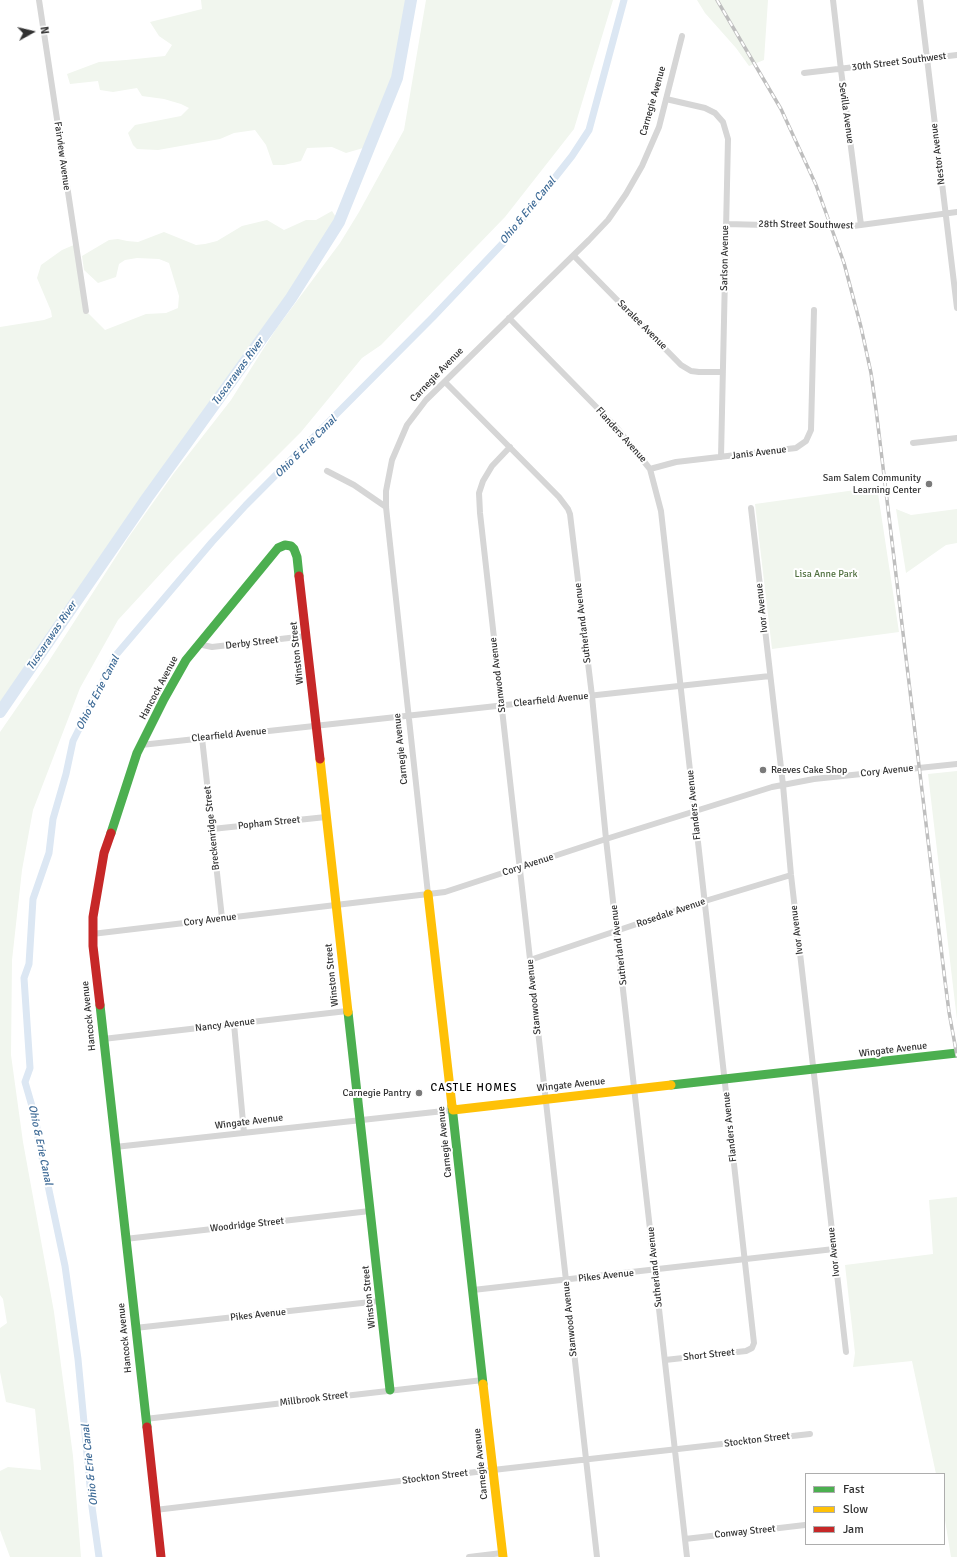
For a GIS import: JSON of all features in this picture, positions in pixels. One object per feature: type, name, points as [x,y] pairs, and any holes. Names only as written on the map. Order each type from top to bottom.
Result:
[{"type":"street","name":"Fairview Avenue","points":[[39,0],[86,312]]},
{"type":"street","name":"Sevilla Avenue","points":[[833,0],[861,225]]},
{"type":"street","name":"Nestor Avenue","points":[[920,0],[957,308]]},
{"type":"street","name":"Carnegie Avenue","points":[[502,1555],[386,507],[389,471],[403,432],[426,400],[574,256],[608,220],[634,182],[659,127],[682,36]]},
{"type":"street","name":"30th Street Southwest","points":[[804,73],[841,70],[957,55]]},
{"type":"street","name":"Sarlson Avenue","points":[[666,99],[710,110],[719,117],[726,127],[728,139],[721,457]]},
{"type":"street","name":"28th Street Southwest","points":[[726,224],[846,227],[957,212]]},
{"type":"street","name":"Saralee Avenue","points":[[574,256],[681,365],[699,372],[722,372]]},
{"type":"street","name":"Janis Avenue","points":[[650,468],[676,462],[796,448],[806,441],[810,430],[814,310]]},
{"type":"street","name":"Flanders Avenue","points":[[509,318],[616,426],[650,468],[660,506],[754,1340],[752,1348]]},
{"type":"street","name":"Sutherland Avenue","points":[[445,382],[559,497],[570,514],[592,696],[606,839],[687,1557]]},
{"type":"street","points":[[913,443],[957,438]]},
{"type":"street","name":"Stanwood Avenue","points":[[510,448],[489,470],[481,486],[479,498],[519,868],[597,1557]]},
{"type":"street","points":[[327,471],[354,485],[386,507]]},
{"type":"street","name":"Ivor Avenue","points":[[751,508],[783,785],[791,875],[846,1352]]},
{"type":"street","name":"Hancock Avenue","points":[[160,1557],[92,934],[93,917],[104,853],[141,745],[181,667],[198,644],[278,548],[285,545],[291,546],[298,557]]},
{"type":"street","name":"Winston Street","points":[[298,557],[335,906],[390,1390]]},
{"type":"street","name":"Derby Street","points":[[198,644],[212,647],[306,636]]},
{"type":"street","name":"Clearfield Avenue","points":[[141,745],[770,676]]},
{"type":"street","name":"Breckenridge Street","points":[[202,738],[222,918]]},
{"type":"street","name":"Cory Avenue","points":[[92,934],[445,892],[606,839],[772,787],[852,775],[957,764]]},
{"type":"street","name":"Popham Street","points":[[212,829],[326,817]]},
{"type":"street","name":"Rosedale Avenue","points":[[530,960],[791,875]]},
{"type":"street","name":"Nancy Avenue","points":[[103,1039],[347,1011]]},
{"type":"street","points":[[234,1024],[244,1134]]},
{"type":"street","name":"Wingate Avenue","points":[[115,1147],[244,1134],[957,1053]]},
{"type":"street","name":"Woodridge Street","points":[[125,1239],[370,1211]]},
{"type":"street","name":"Pikes Avenue","points":[[473,1290],[834,1250]]},
{"type":"street","name":"Pikes Avenue","points":[[135,1328],[380,1301]]},
{"type":"street","name":"Short Street","points":[[665,1360],[746,1351],[752,1348]]},
{"type":"street","name":"Millbrook Street","points":[[145,1419],[483,1380]]},
{"type":"street","name":"Stockton Street","points":[[155,1510],[810,1434]]},
{"type":"street","name":"Conway Street","points":[[685,1538],[805,1525]]},
{"type":"street","points":[[469,1557],[502,1555]]},
{"type":"green space","points":[[201,0],[411,0],[397,78],[370,146],[346,153],[332,147],[307,148],[301,161],[284,165],[273,165],[266,145],[255,130],[234,133],[220,139],[158,150],[137,149],[133,145],[128,133],[135,125],[181,116],[189,108],[164,99],[142,96],[137,88],[113,92],[100,90],[98,81],[70,84],[67,74],[99,62],[165,56],[172,45],[159,36],[150,22],[202,9]]},
{"type":"green space","points":[[426,0],[613,0],[574,129],[505,217],[381,345],[362,358],[301,432],[176,557],[118,620],[80,688],[33,810],[22,870],[12,960],[11,1055],[23,1142],[54,1312],[73,1456],[81,1557],[10,1557],[0,1530],[0,1471],[8,1467],[41,1470],[35,1409],[6,1402],[0,1372],[0,1328],[7,1323],[3,1299],[0,1295],[0,732],[47,664],[128,538],[174,473],[231,400],[276,329],[340,243],[359,212],[404,130]]},
{"type":"green space","points":[[697,0],[768,0],[764,60],[749,66],[736,48],[705,13]]},
{"type":"green space","points":[[332,211],[339,222],[0,712],[0,327],[44,320],[52,317],[51,311],[37,278],[41,265],[62,250],[76,244],[86,311],[105,330],[146,314],[166,313],[178,308],[179,296],[169,263],[159,259],[137,258],[125,260],[119,264],[116,277],[98,283],[84,270],[82,256],[109,240],[118,239],[138,242],[164,232],[196,245],[205,244],[217,241],[242,226],[267,220],[284,230],[306,220],[316,220]]},
{"type":"green space","name":"Lisa Anne Park","points":[[877,487],[899,632],[772,649],[755,504]]},
{"type":"green space","points":[[896,509],[911,515],[957,509],[957,543],[946,545],[906,573]]},
{"type":"green space","points":[[957,771],[957,1020],[928,774]]},
{"type":"green space","points":[[957,1197],[957,1557],[951,1557],[945,1520],[945,1473],[936,1473],[912,1361],[853,1367],[855,1353],[845,1265],[933,1254],[929,1200]]},
{"type":"waterway","name":"Tuscarawas River","points":[[0,712],[147,498],[291,298],[339,222],[397,78],[411,0]]},
{"type":"waterway","name":"Ohio & Erie Canal","points":[[99,1557],[92,1507],[78,1359],[65,1266],[38,1138],[36,1120],[25,1082],[30,1068],[24,978],[29,964],[33,899],[49,853],[53,819],[66,774],[73,741],[116,655],[212,542],[246,505],[433,317],[504,242],[572,156],[589,130],[624,0]]},
{"type":"railway","points":[[717,0],[781,109],[816,185],[844,263],[861,327],[871,373],[876,409],[945,981],[957,1056]]},
{"type":"traffic: fast","points":[[111,833],[137,753],[164,699],[186,660],[278,548],[285,545],[291,546],[294,549],[297,557],[299,576]]},
{"type":"traffic: fast","points":[[100,1005],[147,1427]]},
{"type":"traffic: fast","points":[[348,1012],[390,1390]]},
{"type":"traffic: fast","points":[[671,1085],[957,1053]]},
{"type":"traffic: fast","points":[[452,1106],[483,1384]]},
{"type":"traffic: slow","points":[[320,759],[348,1012]]},
{"type":"traffic: slow","points":[[428,894],[452,1106]]},
{"type":"traffic: slow","points":[[453,1110],[671,1085]]},
{"type":"traffic: slow","points":[[483,1384],[503,1557]]},
{"type":"traffic: jam","points":[[299,576],[320,759]]},
{"type":"traffic: jam","points":[[100,1005],[93,946],[93,917],[104,853],[111,833]]},
{"type":"traffic: jam","points":[[147,1427],[161,1557]]},
{"type":"place","name":"Sam Salem Community Learning Center","points":[[929,484]]},
{"type":"place","name":"Reeves Cake Shop","points":[[763,770]]},
{"type":"place","name":"Carnegie Pantry","points":[[419,1093]]},
{"type":"district","name":"CASTLE HOMES","points":[[474,1088]]}]
